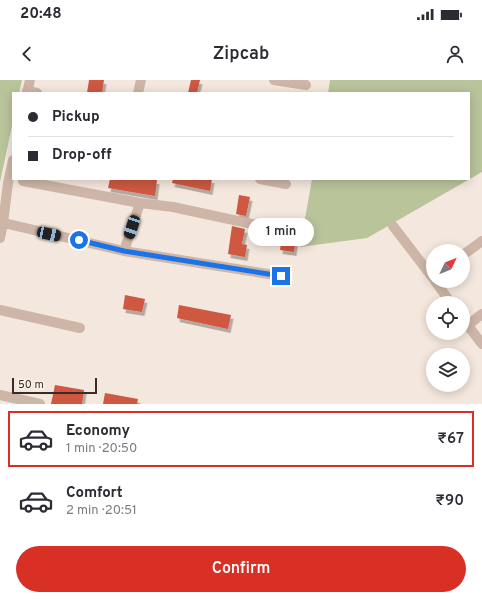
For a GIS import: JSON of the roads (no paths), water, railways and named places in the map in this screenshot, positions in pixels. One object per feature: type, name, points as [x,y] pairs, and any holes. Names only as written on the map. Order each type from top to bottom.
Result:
[{"type":"street","points":[[30,80],[31,92]]},
{"type":"street","points":[[138,92],[141,80]]},
{"type":"street","points":[[274,80],[306,85]]},
{"type":"street","points":[[0,238],[1,224],[12,165]]},
{"type":"street","points":[[265,180],[286,184]]},
{"type":"street","points":[[24,181],[140,203],[173,207],[289,232]]},
{"type":"street","points":[[124,251],[140,203]]},
{"type":"street","points":[[1,224],[124,251],[281,276]]},
{"type":"street","points":[[394,226],[426,269]]},
{"type":"street","points":[[470,250],[482,241]]},
{"type":"street","points":[[0,310],[80,328]]},
{"type":"street","points":[[470,320],[482,314]]},
{"type":"street","points":[[470,328],[482,344]]},
{"type":"street","points":[[0,395],[40,404]]}]
